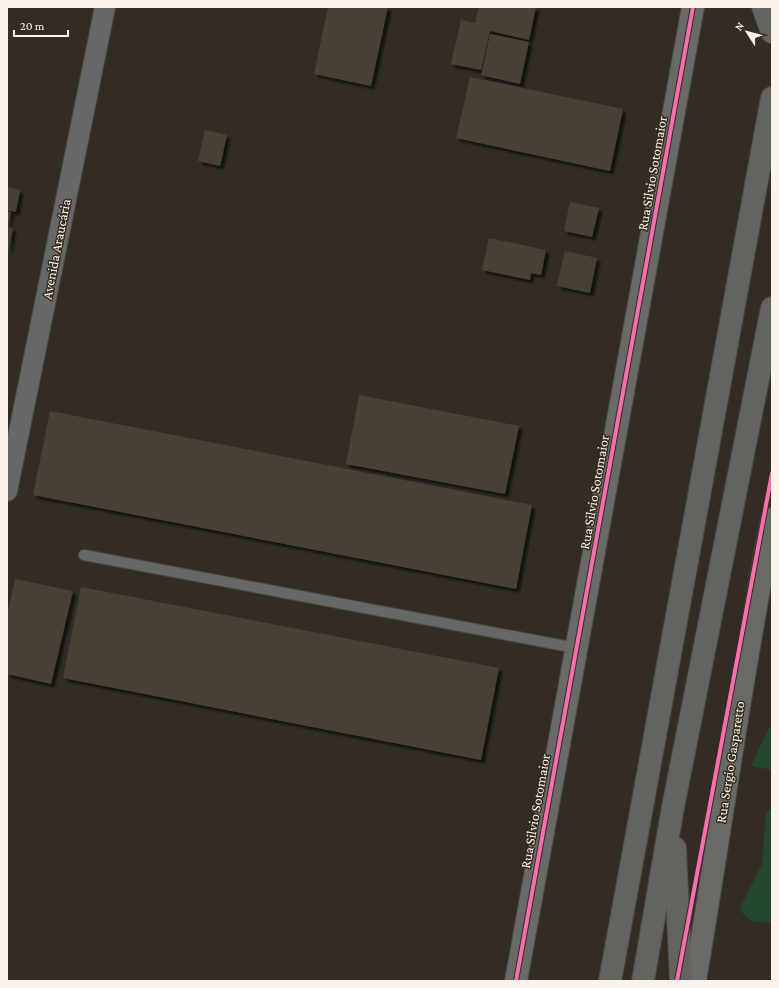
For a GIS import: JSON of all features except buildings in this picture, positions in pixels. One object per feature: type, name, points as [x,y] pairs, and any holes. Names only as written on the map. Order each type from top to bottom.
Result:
[{"type":"highway","points":[[763,7],[772,32]]},
{"type":"highway","points":[[610,981],[772,98]]},
{"type":"highway","points":[[643,981],[673,808],[772,308]]},
{"type":"highway","points":[[673,808],[681,981]]},
{"type":"street","name":"Avenida Araucária","points":[[7,490],[105,7]]},
{"type":"street","name":"Rua Silvio Sotomaior","points":[[516,981],[693,7]]},
{"type":"street","name":"Rua Sergio Gasparetto","points":[[694,981],[713,875],[750,636],[772,519]]},
{"type":"lane","points":[[84,555],[576,648]]},
{"type":"green space","points":[[772,727],[772,770],[751,766],[769,728]]},
{"type":"green space","points":[[772,808],[772,923],[752,921],[739,910],[762,864],[766,813]]},
{"type":"cycle path","points":[[516,981],[693,7]]},
{"type":"cycle path","points":[[677,981],[772,473]]}]
